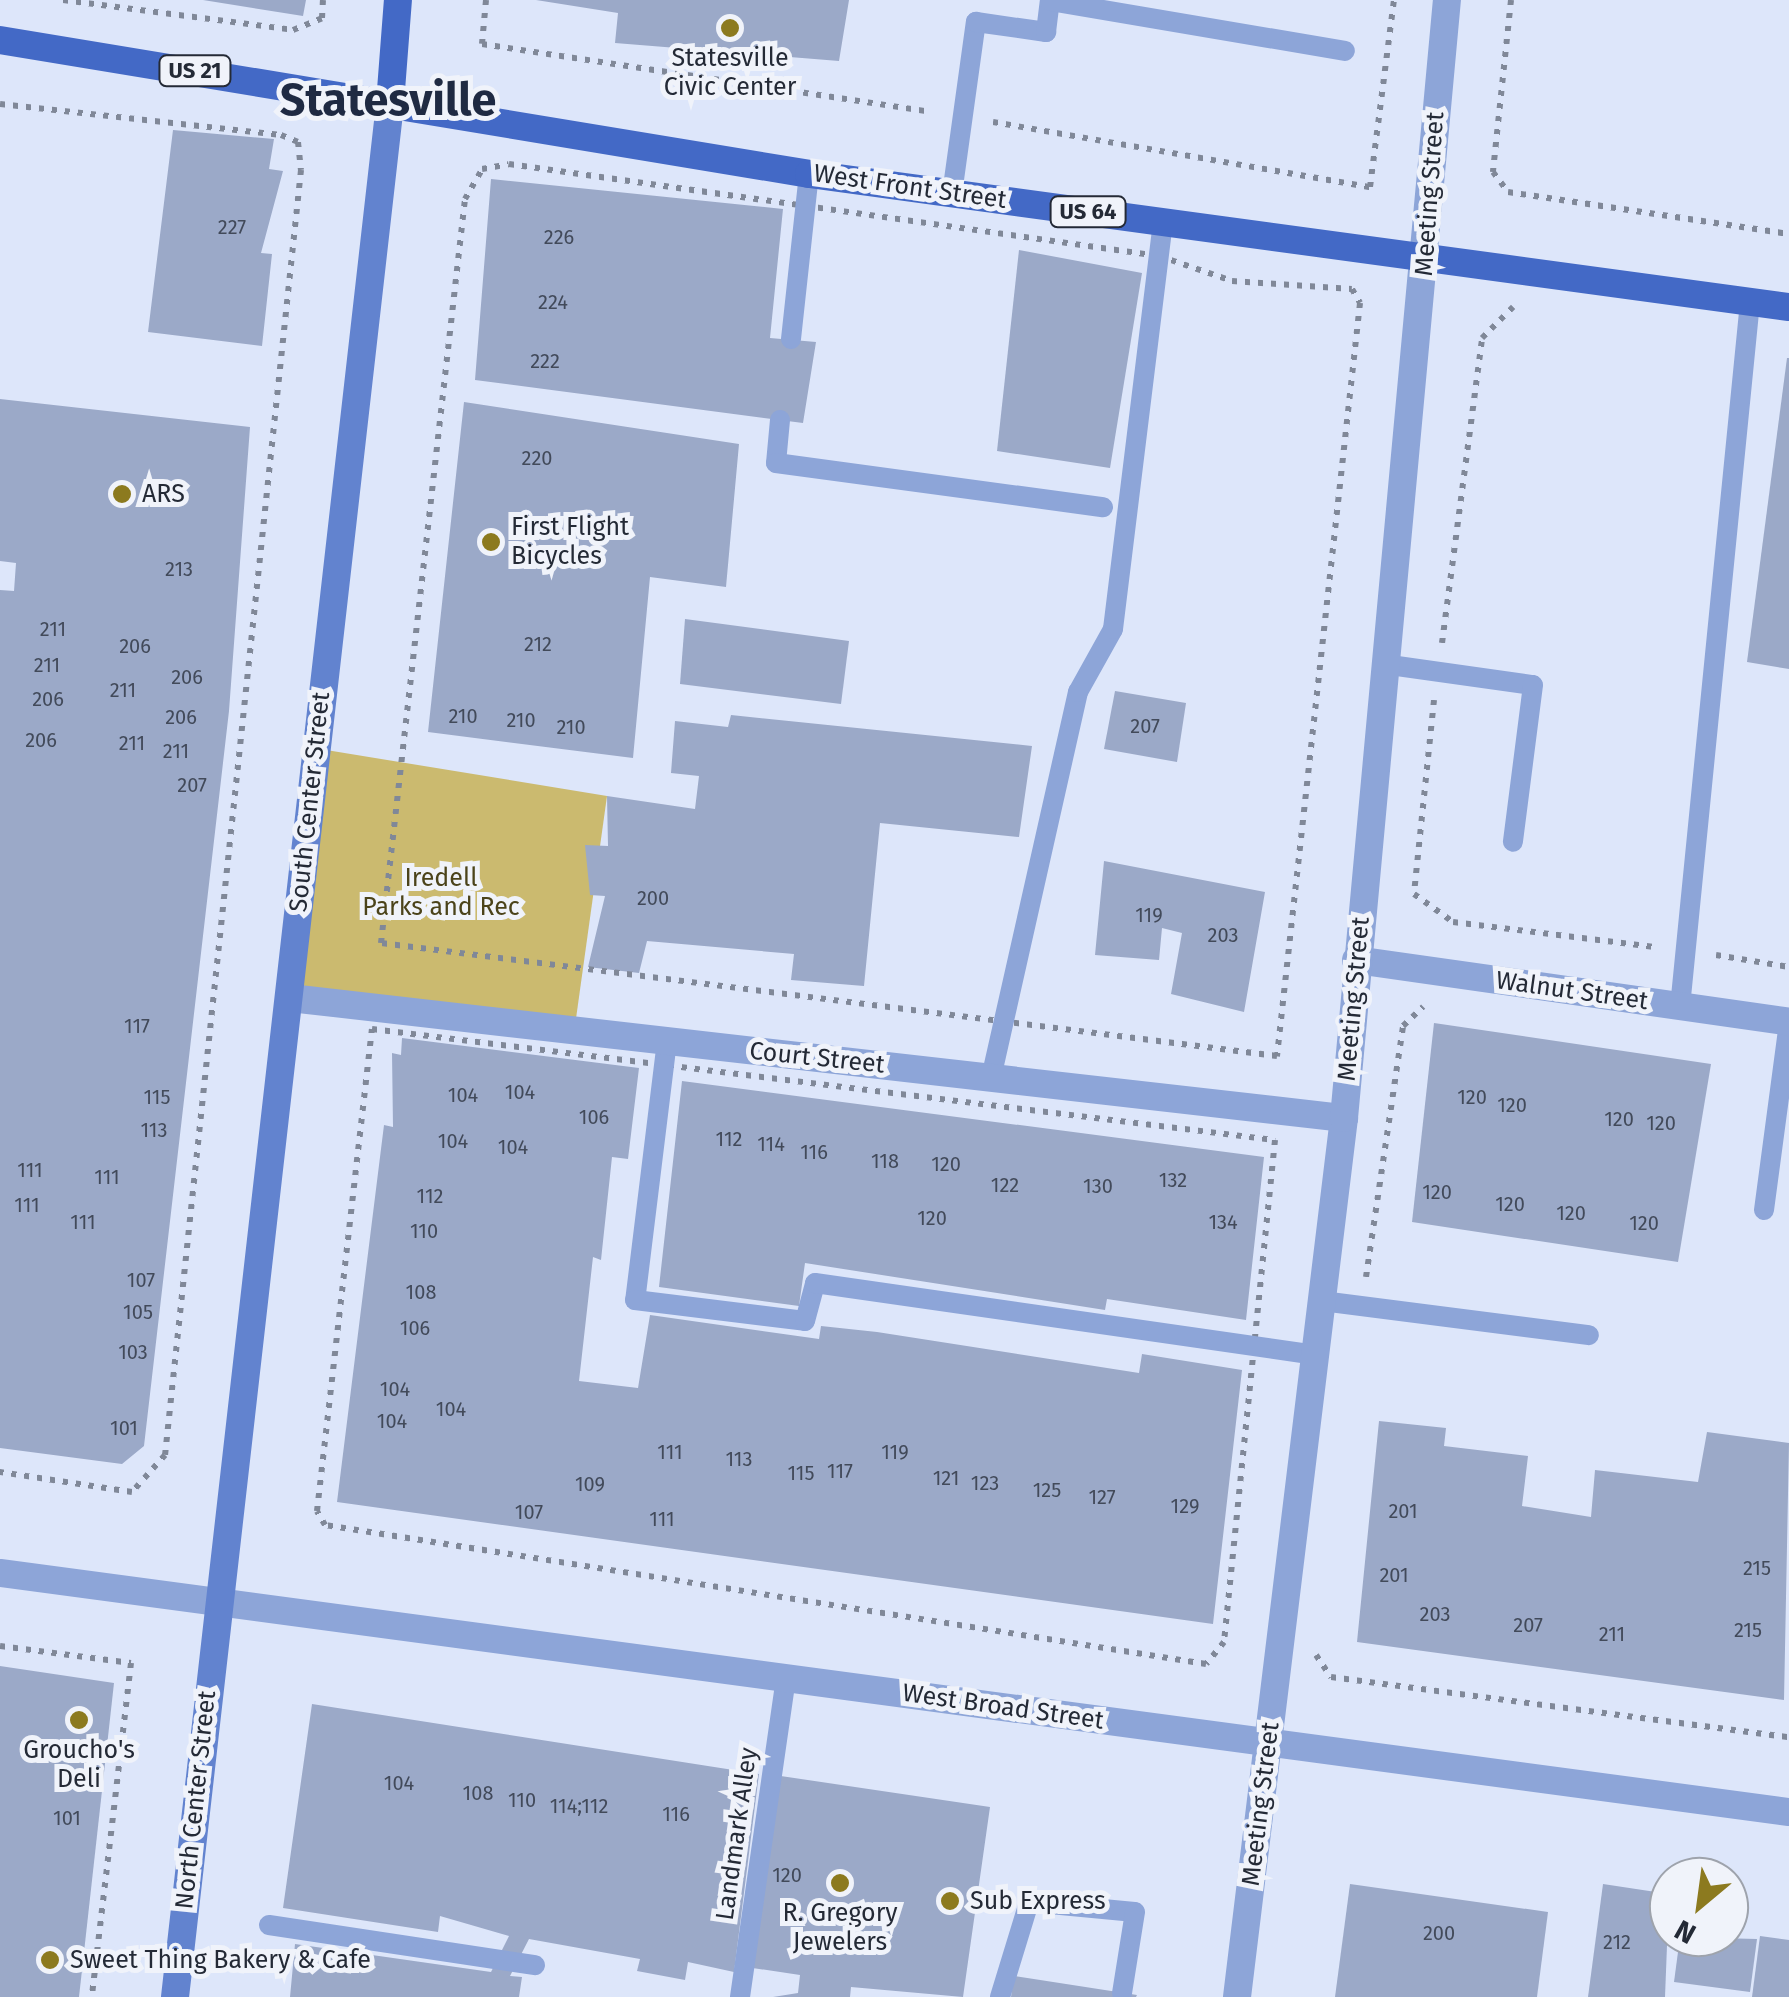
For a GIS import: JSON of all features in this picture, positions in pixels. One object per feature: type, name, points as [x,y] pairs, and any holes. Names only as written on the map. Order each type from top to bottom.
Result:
[{"type":"main road","name":"South Center Street","points":[[218,1603],[290,998],[390,102],[398,0]]},
{"type":"main road","name":"US 21","points":[[0,40],[390,102]]},
{"type":"main road","name":"West Front Street","points":[[390,102],[809,174],[1789,307]]},
{"type":"main road","name":"North Center Street","points":[[175,1997],[218,1603]]},
{"type":"street","name":"Meeting Street","points":[[1237,1997],[1344,1118],[1356,960],[1425,308],[1421,259],[1448,0]]},
{"type":"street","name":"Walnut Street","points":[[1356,960],[1789,1023]]},
{"type":"street","name":"Court Street","points":[[290,998],[1344,1118]]},
{"type":"street","name":"West Broad Street","points":[[0,1573],[1789,1812]]},
{"type":"lane","points":[[952,194],[976,22],[1046,32],[1050,0],[1345,51]]},
{"type":"lane","points":[[790,339],[809,174]]},
{"type":"lane","points":[[990,1078],[1078,692],[1113,629],[1163,221]]},
{"type":"lane","points":[[1680,1007],[1750,302]]},
{"type":"lane","points":[[780,420],[776,463],[1102,507]]},
{"type":"lane","points":[[1390,665],[1533,685],[1513,842]]},
{"type":"lane","points":[[1764,1210],[1789,1023]]},
{"type":"lane","points":[[668,1041],[635,1300],[805,1320],[815,1283],[1316,1355]]},
{"type":"lane","points":[[1322,1301],[1589,1335]]},
{"type":"lane","name":"Landmark Alley","points":[[740,1997],[786,1678]]},
{"type":"lane","points":[[1000,1997],[1029,1902],[1134,1912],[1122,1992]]},
{"type":"lane","points":[[268,1924],[534,1965]]},
{"type":"path","points":[[63,0],[293,30],[322,18],[323,0]]},
{"type":"path","points":[[482,44],[486,0]]},
{"type":"path","points":[[1370,187],[1394,0]]},
{"type":"path","points":[[1511,0],[1493,172],[1508,192],[1789,234]]},
{"type":"path","points":[[0,104],[281,135],[298,142],[302,170],[164,1455],[132,1492],[0,1472]]},
{"type":"path","points":[[509,164],[805,209],[1159,256],[1232,281],[1352,289],[1360,303],[1277,1056],[382,942],[470,180],[509,164]]},
{"type":"path","points":[[1527,307],[1512,307],[1482,338],[1438,673],[1414,894],[1452,922],[1686,950],[1789,967]]},
{"type":"path","points":[[1362,1305],[1403,1026]]},
{"type":"path","points":[[768,1593],[1206,1664],[1224,1642],[1276,1140]]},
{"type":"path","points":[[0,1646],[130,1663],[92,1997]]},
{"type":"path","points":[[1313,1648],[1331,1677],[1789,1737]]},
{"type":"green space","name":"Iredell Parks and Rec","points":[[314,748],[607,796],[574,1033],[290,998]]},
{"type":"building","points":[[203,0],[306,0],[303,16]]},
{"type":"building","name":"Statesville Civic Center","points":[[536,0],[849,0],[839,61],[615,43],[618,13]]},
{"type":"building","points":[[173,130],[274,139],[269,169],[283,171],[261,253],[272,254],[262,346],[148,332]]},
{"type":"building","points":[[491,179],[783,209],[770,338],[816,342],[803,423],[475,380]]},
{"type":"building","points":[[1019,250],[1142,273],[1110,468],[997,451]]},
{"type":"building","points":[[1789,358],[1789,669],[1747,662]]},
{"type":"building","points":[[0,399],[250,427],[229,711],[144,1446],[122,1464],[0,1448],[0,590],[14,591],[16,563],[0,561]]},
{"type":"building","points":[[464,402],[739,444],[726,587],[650,577],[633,758],[428,732]]},
{"type":"building","points":[[685,619],[849,641],[841,704],[680,684]]},
{"type":"building","points":[[1115,691],[1186,703],[1177,762],[1104,749]]},
{"type":"building","points":[[731,715],[1032,746],[1019,837],[880,823],[864,986],[791,980],[794,954],[647,941],[639,973],[588,967],[605,896],[590,895],[585,845],[608,846],[607,796],[695,809],[699,776],[671,773],[675,721],[728,727]]},
{"type":"building","points":[[1104,861],[1265,892],[1244,1012],[1171,994],[1182,933],[1162,928],[1159,960],[1095,955]]},
{"type":"building","points":[[1434,1023],[1711,1064],[1678,1262],[1412,1222]]},
{"type":"building","points":[[402,1038],[639,1068],[628,1159],[612,1157],[601,1260],[593,1257],[579,1381],[638,1388],[650,1315],[819,1339],[821,1326],[877,1332],[1139,1373],[1142,1354],[1242,1370],[1213,1624],[337,1502],[384,1125],[393,1127],[392,1053],[401,1055]]},
{"type":"building","points":[[682,1081],[1264,1157],[1246,1320],[1107,1299],[1105,1310],[805,1263],[799,1306],[659,1287]]},
{"type":"building","points":[[1379,1421],[1446,1428],[1444,1446],[1528,1456],[1522,1506],[1591,1517],[1595,1470],[1698,1482],[1707,1432],[1789,1443],[1784,1700],[1357,1642]]},
{"type":"building","points":[[0,1666],[114,1683],[79,1997],[0,1997]]},
{"type":"building","points":[[312,1704],[759,1774],[734,1972],[688,1962],[685,1980],[637,1971],[640,1959],[529,1939],[510,1976],[522,1977],[519,1997],[290,1997],[295,1944],[491,1972],[509,1936],[440,1916],[438,1932],[283,1908]]},
{"type":"building","points":[[774,1775],[990,1807],[963,1997],[851,1987],[850,1997],[773,1997],[798,1993],[800,1975],[746,1967]]},
{"type":"building","points":[[1350,1884],[1548,1912],[1537,1997],[1335,1997]]},
{"type":"building","points":[[1603,1884],[1649,1891],[1649,1957],[1667,1957],[1665,1997],[1588,1997]]},
{"type":"building","points":[[1760,1936],[1789,1940],[1789,1997],[1752,1997]]},
{"type":"building","points":[[1749,1939],[1757,1939],[1750,1992],[1674,1982],[1677,1957],[1749,1957]]},
{"type":"building","points":[[1014,1976],[1137,1995],[1011,1997]]},
{"type":"place","name":"Statesville Civic Center","points":[[730,28]]},
{"type":"place","name":"ARS","points":[[122,494]]},
{"type":"place","name":"First Flight Bicycles","points":[[491,542]]},
{"type":"place","name":"Groucho's Deli","points":[[79,1720]]},
{"type":"place","name":"R. Gregory Jewelers","points":[[840,1883]]},
{"type":"place","name":"Sub Express","points":[[950,1901]]},
{"type":"place","name":"Sweet Thing Bakery & Cafe","points":[[50,1960]]},
{"type":"district","name":"Statesville","points":[[388,101]]}]
